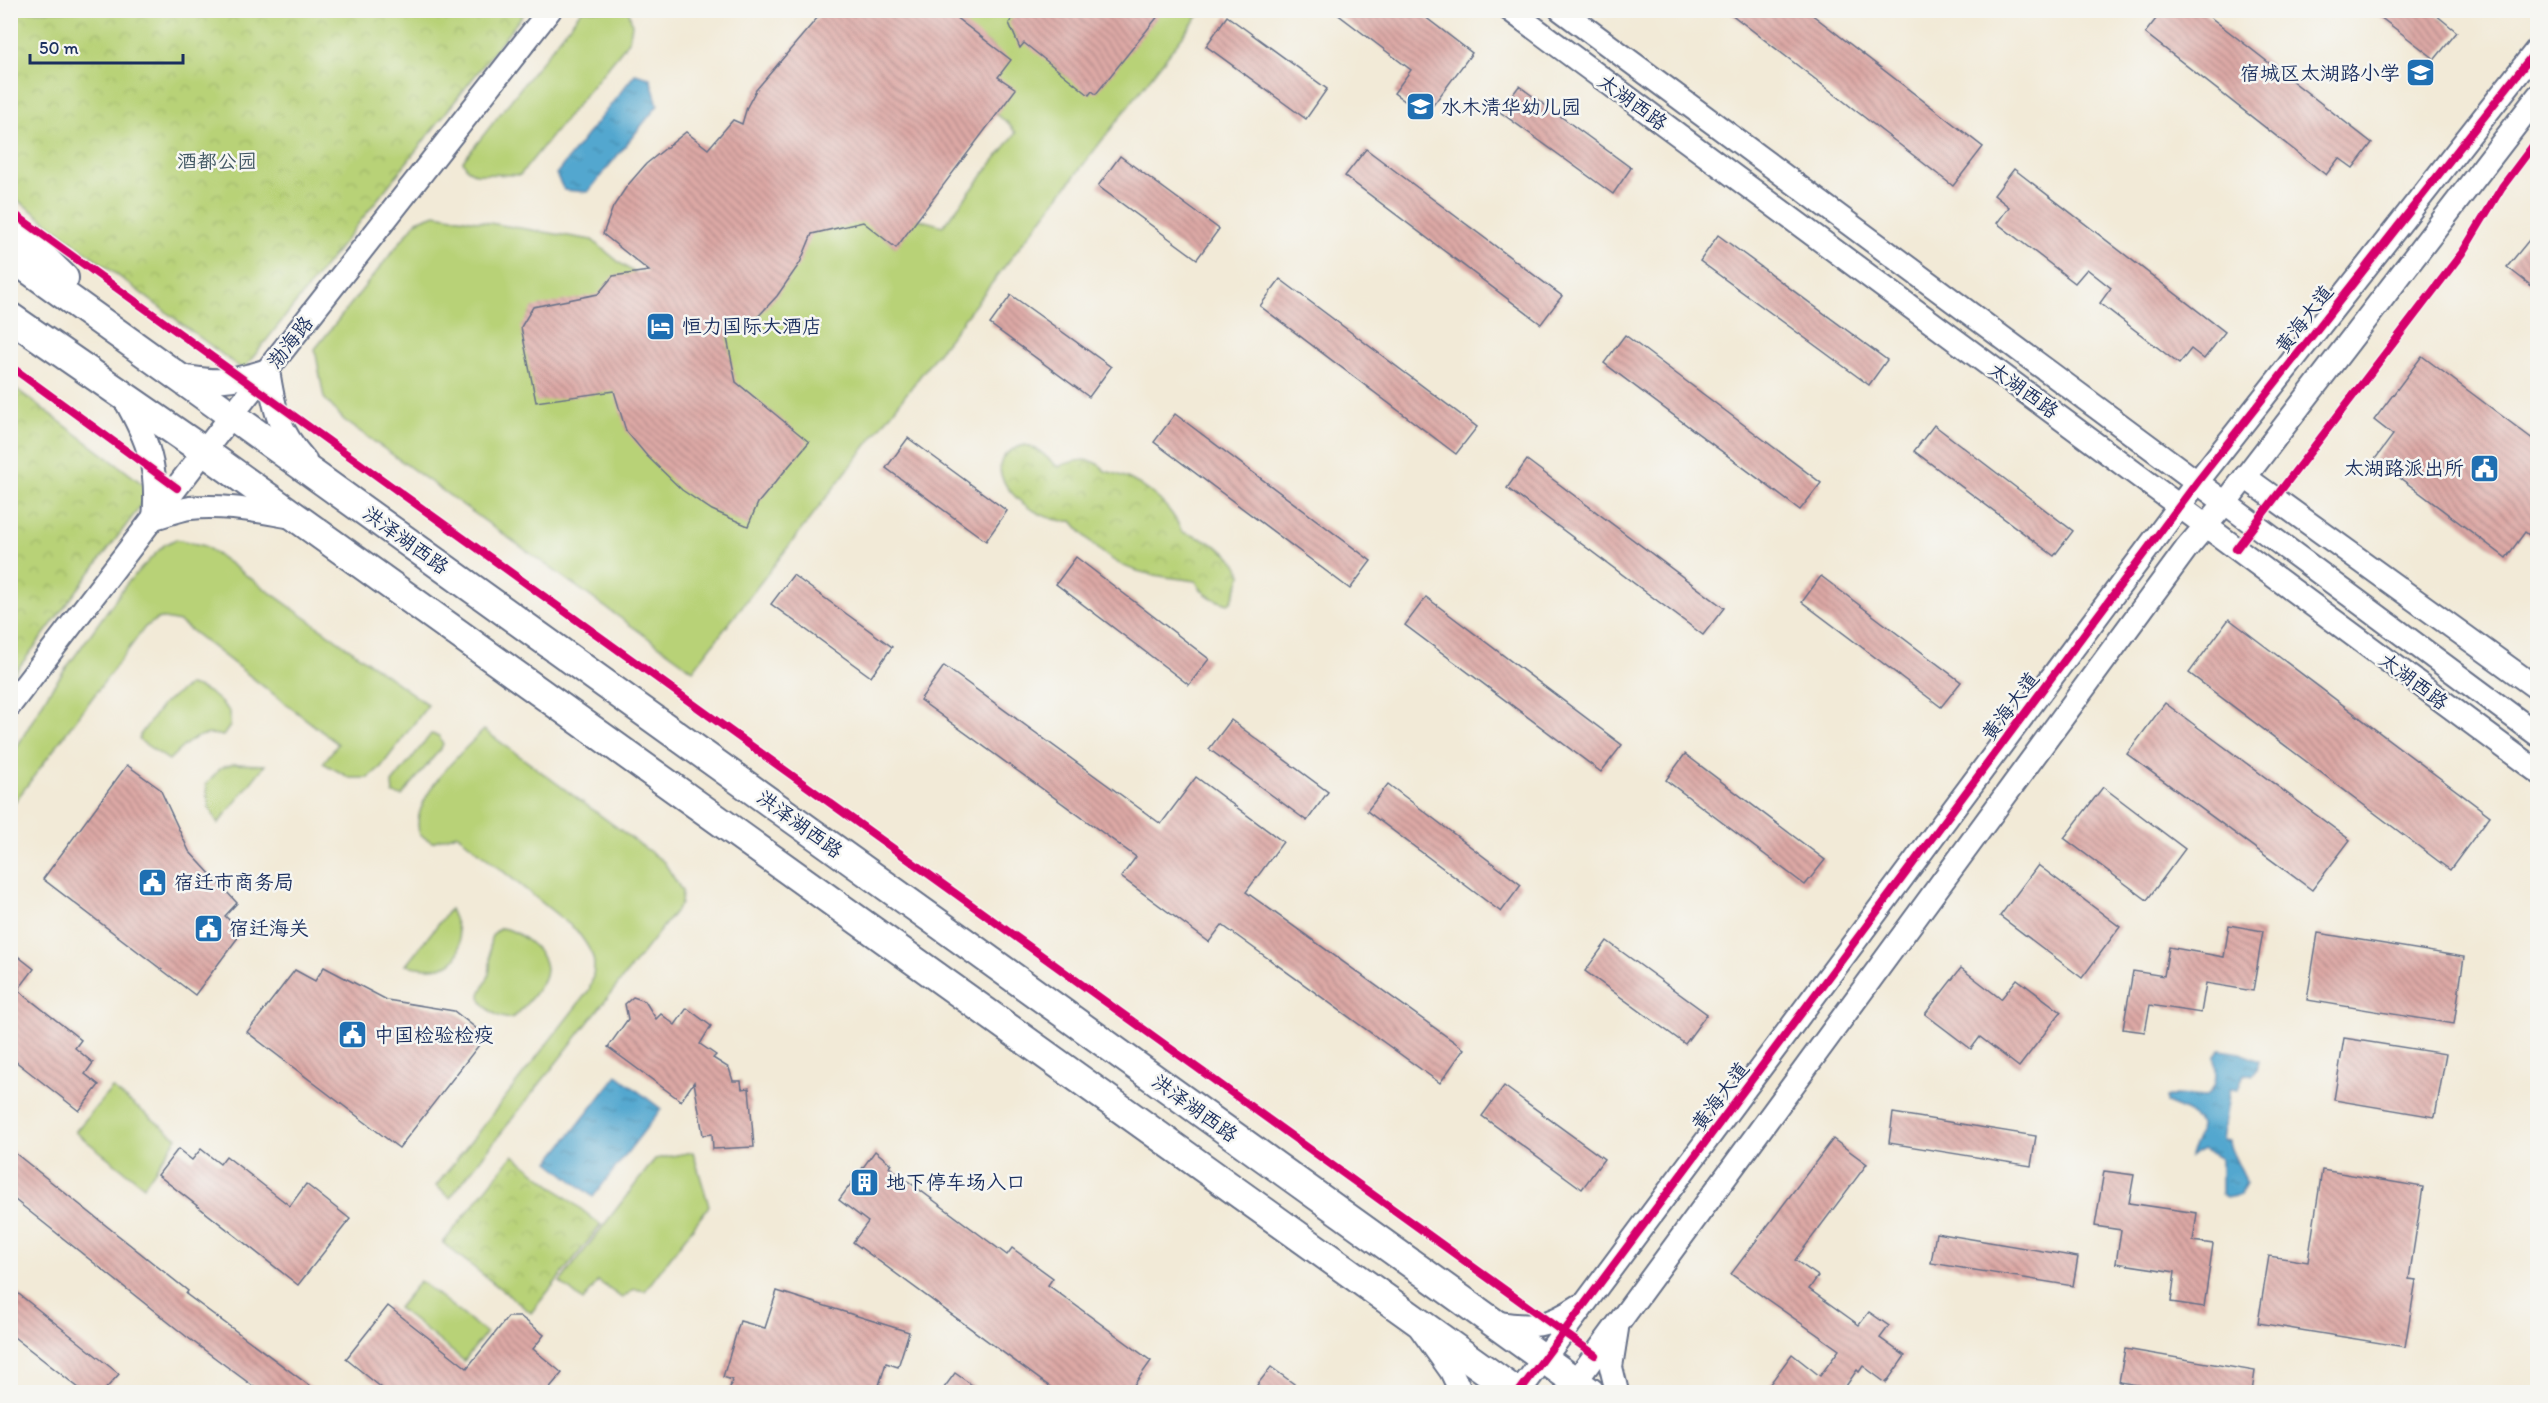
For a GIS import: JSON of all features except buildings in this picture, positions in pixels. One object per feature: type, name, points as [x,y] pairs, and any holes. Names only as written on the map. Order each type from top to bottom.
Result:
[{"type":"main road","points":[[10,226],[123,337]]},
{"type":"main road","name":"洪泽湖西路","points":[[10,256],[1424,1272],[1544,1360],[1577,1389]]},
{"type":"main road","points":[[10,317],[204,452],[1518,1392]]},
{"type":"main road","points":[[1408,1315],[1423,1296],[1424,1272]]},
{"type":"street","name":"渤海路","points":[[10,705],[204,452],[550,10]]},
{"type":"street","name":"太湖西路","points":[[1510,10],[2538,772]]},
{"type":"street","name":"太湖西路","points":[[1561,10],[2538,735]]},
{"type":"street","name":"黄海大道","points":[[1518,1392],[2198,481],[2538,48]]},
{"type":"street","points":[[1577,1389],[1619,1322],[2206,526],[2538,96]]},
{"type":"street","points":[[176,375],[213,382],[232,382],[268,370],[277,419],[288,442],[322,480]]},
{"type":"street","points":[[122,394],[149,446],[156,483],[154,518],[189,508],[249,510],[295,517]]},
{"type":"street","points":[[2246,477],[2538,689]]},
{"type":"street","points":[[1490,1321],[1527,1327],[1550,1323],[1588,1301]]},
{"type":"street","points":[[1408,1315],[1451,1371],[1461,1392]]},
{"type":"street","points":[[1617,1392],[1611,1367],[1619,1322]]},
{"type":"green space","points":[[582,10],[629,11],[632,25],[629,41],[520,175],[476,174],[467,169],[463,161]]},
{"type":"green space","name":"酒都公园","points":[[10,11],[526,11],[243,370],[11,195]]},
{"type":"green space","points":[[846,11],[1202,11],[693,670],[344,420],[324,398],[315,349],[417,221],[435,214],[592,240],[620,263],[686,307],[845,199],[943,226],[1016,133],[1007,122]]},
{"type":"green space","points":[[10,384],[152,491],[11,678],[10,678]]},
{"type":"green space","points":[[1025,445],[1038,450],[1058,467],[1070,462],[1089,461],[1151,492],[1177,521],[1182,532],[1218,547],[1238,566],[1242,575],[1231,602],[1228,604],[1209,596],[1196,581],[1141,572],[1127,567],[1100,551],[1072,521],[1055,519],[1038,513],[1022,503],[1009,490],[1002,477],[1001,464],[1008,453]]},
{"type":"green space","points":[[176,539],[205,546],[428,705],[381,767],[368,778],[350,778],[323,763],[338,744],[180,622],[159,618],[145,627],[11,807],[11,757],[49,692],[128,582],[164,545]]},
{"type":"green space","points":[[189,685],[207,691],[230,712],[230,726],[223,736],[214,734],[193,739],[169,760],[139,740],[140,735],[163,704]]},
{"type":"green space","points":[[484,730],[664,862],[682,891],[681,904],[450,1198],[436,1186],[589,990],[594,972],[591,952],[576,930],[457,834],[432,842],[420,835],[418,822],[428,793],[450,764]]},
{"type":"green space","points":[[431,734],[439,736],[443,744],[441,748],[402,796],[393,794],[392,783]]},
{"type":"green space","points":[[234,764],[265,765],[218,824],[209,807],[206,784],[221,768]]},
{"type":"green space","points":[[450,909],[459,939],[459,950],[455,958],[448,964],[438,967],[424,968],[406,965]]},
{"type":"green space","points":[[501,928],[512,931],[529,942],[546,965],[546,972],[540,987],[520,1012],[510,1018],[501,1017],[491,1011],[483,1004],[480,995],[489,974],[491,938]]},
{"type":"green space","points":[[112,1088],[177,1138],[144,1186],[75,1132]]},
{"type":"green space","points":[[693,1152],[709,1206],[645,1291],[635,1289],[622,1298],[598,1281],[583,1301],[560,1282],[655,1159]]},
{"type":"green space","points":[[513,1155],[601,1225],[531,1313],[443,1243]]},
{"type":"green space","points":[[420,1281],[486,1333],[464,1361],[398,1308]]},
{"type":"water","points":[[635,74],[650,78],[658,105],[588,192],[564,190],[556,174]]},
{"type":"water","points":[[2220,1050],[2241,1053],[2259,1061],[2253,1075],[2244,1073],[2238,1090],[2230,1089],[2222,1140],[2229,1141],[2246,1183],[2240,1195],[2226,1198],[2221,1194],[2221,1159],[2203,1149],[2189,1157],[2199,1133],[2200,1124],[2188,1112],[2166,1103],[2166,1098],[2175,1095],[2206,1097],[2215,1083],[2215,1056]]},
{"type":"water","points":[[617,1075],[661,1109],[593,1197],[549,1162]]},
{"type":"cycle path","points":[[1519,1392],[2198,481],[2538,48]]},
{"type":"cycle path","points":[[2236,549],[2462,253],[2502,187],[2538,139]]},
{"type":"cycle path","points":[[10,211],[1595,1355]]},
{"type":"cycle path","points":[[10,366],[177,488]]},
{"type":"place","name":"宿城区太湖路小学","points":[[2421,73]]},
{"type":"place","name":"水木清华幼儿园","points":[[1420,107]]},
{"type":"place","name":"恒力国际大酒店","points":[[661,326]]},
{"type":"place","name":"太湖路派出所","points":[[2485,468]]},
{"type":"place","name":"宿迁市商务局","points":[[153,882]]},
{"type":"place","name":"宿迁海关","points":[[208,928]]},
{"type":"place","name":"中国检验检疫","points":[[353,1035]]},
{"type":"place","name":"地下停车场入口","points":[[865,1182]]}]
